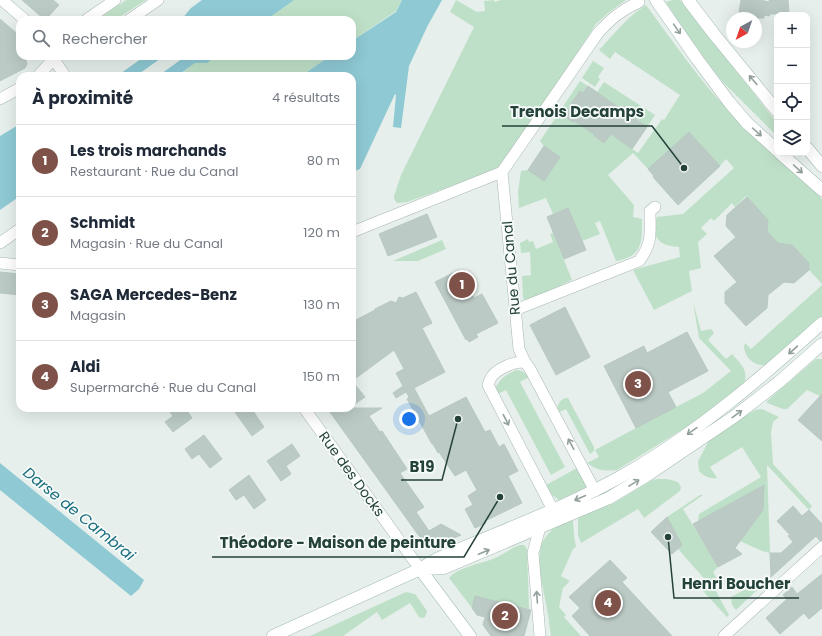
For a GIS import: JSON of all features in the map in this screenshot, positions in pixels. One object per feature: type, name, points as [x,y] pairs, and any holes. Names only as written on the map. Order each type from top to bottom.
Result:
[{"type":"main road","points":[[656,0],[729,102],[747,123],[774,147]]},
{"type":"main road","points":[[688,0],[774,107]]},
{"type":"main road","points":[[810,152],[822,166]]},
{"type":"main road","points":[[783,156],[822,190]]},
{"type":"main road","points":[[273,636],[420,569],[438,558],[595,491],[629,472],[702,424],[771,369],[822,323]]},
{"type":"main road","points":[[420,569],[444,568],[609,498],[649,474],[754,402],[780,382],[822,344]]},
{"type":"main road","name":"Rue des Docks","points":[[420,569],[470,636]]},
{"type":"street","points":[[2,0],[20,16]]},
{"type":"street","points":[[92,16],[115,0]]},
{"type":"street","points":[[135,16],[158,0]]},
{"type":"street","points":[[356,230],[502,172],[598,33],[608,21],[619,12],[639,2]]},
{"type":"street","points":[[42,72],[53,60]]},
{"type":"street","points":[[57,60],[63,72]]},
{"type":"street","points":[[0,99],[16,90]]},
{"type":"street","name":"Rue du Canal","points":[[502,172],[519,349],[595,491]]},
{"type":"street","points":[[515,310],[639,261],[650,241],[650,211],[654,207]]},
{"type":"street","points":[[0,243],[16,232]]},
{"type":"street","points":[[0,263],[16,265]]},
{"type":"street","points":[[525,362],[511,364],[498,372],[493,376],[488,385],[553,510]]},
{"type":"street","name":"Rue des Docks","points":[[307,412],[420,569]]},
{"type":"street","points":[[540,527],[534,553],[540,636]]},
{"type":"street","points":[[724,636],[822,547]]},
{"type":"green space","points":[[126,0],[146,0],[121,16],[103,16]]},
{"type":"green space","points":[[294,0],[402,0],[396,11],[356,38],[356,16],[272,16]]},
{"type":"green space","points":[[456,0],[477,12],[485,11],[484,1],[494,0],[494,2],[501,0],[626,0],[596,24],[550,94],[499,166],[485,174],[407,202],[397,203],[394,196],[401,175],[474,27],[450,12]]},
{"type":"green space","points":[[680,0],[774,119],[774,133],[722,81],[687,35],[666,2]]},
{"type":"green space","points":[[646,5],[716,97],[751,133],[774,154],[774,156],[776,156],[822,199],[822,284],[809,270],[809,263],[792,245],[782,243],[780,245],[767,231],[768,220],[746,196],[735,207],[732,203],[714,221],[711,218],[701,228],[707,234],[698,242],[701,268],[689,271],[692,291],[654,310],[633,270],[680,257],[679,247],[669,246],[661,242],[656,236],[653,226],[657,225],[655,222],[657,217],[683,214],[734,168],[726,159],[720,166],[689,132],[648,169],[633,153],[608,175],[634,205],[633,217],[642,219],[642,235],[639,247],[636,252],[625,259],[616,261],[600,221],[595,223],[600,234],[582,241],[568,208],[553,214],[546,198],[519,208],[518,192],[521,171],[528,170],[544,181],[560,157],[544,146],[540,141],[580,81],[588,86],[583,93],[580,91],[564,116],[595,135],[594,137],[604,143],[611,134],[638,153],[662,119],[664,120],[680,95],[615,52],[610,59],[599,50],[627,20]]},
{"type":"green space","points":[[211,60],[324,60],[307,72],[183,72],[195,63],[207,63]]},
{"type":"green space","points":[[593,61],[604,68],[598,77],[600,79],[595,87],[582,78]]},
{"type":"green space","points":[[604,82],[655,115],[647,127],[597,92]]},
{"type":"green space","points":[[553,233],[572,280],[529,300],[525,300],[523,298],[522,276],[531,275],[530,252],[521,253],[520,243],[528,239],[529,242],[533,241],[536,249],[553,242],[550,234]]},
{"type":"green space","points":[[442,240],[446,249],[418,261],[393,261]]},
{"type":"green space","points":[[822,285],[822,316],[765,365],[757,364],[750,360],[745,351],[745,343],[751,349]]},
{"type":"green space","points":[[693,302],[701,331],[711,329],[714,333],[708,340],[726,359],[732,354],[741,364],[745,371],[744,384],[693,423],[617,470],[601,470],[595,468],[587,463],[599,457],[595,450],[703,393],[731,371],[699,338]]},
{"type":"green space","points":[[816,359],[822,359],[822,394],[820,396],[807,390],[787,409],[767,403],[767,401]]},
{"type":"green space","points":[[516,370],[522,371],[529,377],[520,382],[565,467],[551,475],[506,390],[498,394],[495,389],[503,378]]},
{"type":"green space","points":[[565,398],[568,398],[594,447],[594,451],[590,454],[566,409],[558,413],[558,404]]},
{"type":"green space","points":[[762,409],[779,417],[773,422],[771,433],[773,464],[812,506],[809,510],[767,465],[770,553],[740,541],[763,510],[763,485],[698,522],[699,514],[761,477],[742,447],[710,467],[717,478],[709,478],[701,473],[699,471],[698,461],[711,437],[755,410]]},
{"type":"green space","points":[[577,468],[587,487],[559,500],[552,495],[546,485]]},
{"type":"green space","points":[[667,479],[678,482],[681,487],[680,491],[644,518],[638,509],[581,543],[578,535],[578,517],[612,504],[652,480]]},
{"type":"green space","points":[[700,495],[703,495],[683,509],[718,567],[713,572],[718,580],[712,584],[729,615],[727,617],[702,590],[709,584],[678,549],[682,545],[667,517]]},
{"type":"green space","points":[[573,520],[576,547],[573,549],[561,576],[570,581],[563,588],[559,607],[566,615],[564,617],[581,636],[551,636],[540,573],[541,546],[542,542],[553,529],[561,524]]},
{"type":"green space","points":[[520,545],[524,545],[527,549],[529,609],[475,596],[472,608],[449,578],[458,571],[495,558]]},
{"type":"green space","points":[[771,576],[736,610],[735,609],[731,601],[731,597]]},
{"type":"green space","points":[[406,592],[415,594],[427,611],[425,617],[419,617],[410,603],[382,620],[377,612],[343,636],[310,636]]},
{"type":"water","points":[[202,0],[294,0],[272,16],[184,16],[191,8]]},
{"type":"water","points":[[402,0],[442,0],[427,27],[409,66],[401,128],[393,127],[395,94],[360,169],[356,170],[356,72],[307,72],[324,60],[356,60],[356,38],[396,12]]},
{"type":"water","points":[[139,60],[158,60],[142,72],[123,72]]},
{"type":"water","points":[[180,60],[211,60],[207,63],[195,63],[183,72],[164,72]]},
{"type":"water","points":[[16,126],[16,199],[0,210],[0,136]]},
{"type":"water","points":[[0,463],[144,580],[139,589],[131,596],[0,490]]},
{"type":"building","points":[[22,0],[53,0],[59,5],[49,16],[40,16]]},
{"type":"building","points":[[741,0],[759,0],[770,2],[769,0],[788,0],[789,12],[774,12],[774,14],[769,14],[770,16],[764,15],[764,18],[762,18],[762,12],[739,12]]},
{"type":"building","points":[[0,19],[16,33],[16,60],[26,60],[27,64],[25,68],[0,81]]},
{"type":"building","points":[[588,86],[647,127],[632,149],[611,134],[604,143],[594,136],[595,135],[564,116],[580,91],[583,93]]},
{"type":"building","points":[[689,132],[720,166],[678,205],[653,177],[654,176],[648,169]]},
{"type":"building","points":[[544,146],[560,157],[544,181],[528,170]]},
{"type":"building","points":[[747,197],[768,220],[767,231],[778,243],[792,245],[809,263],[809,270],[794,283],[784,282],[768,295],[767,308],[746,326],[725,303],[725,292],[737,282],[714,256],[736,237],[726,226],[727,215]]},
{"type":"building","points":[[568,208],[586,250],[564,259],[547,217]]},
{"type":"building","points":[[427,214],[437,237],[388,256],[379,234]]},
{"type":"building","points":[[459,270],[474,298],[482,294],[498,323],[476,334],[478,337],[469,342],[467,339],[466,340],[435,282]]},
{"type":"building","points":[[0,272],[16,274],[16,295],[0,293]]},
{"type":"building","points":[[416,292],[432,323],[422,328],[445,372],[414,388],[429,416],[466,397],[485,432],[490,430],[499,447],[504,444],[518,471],[508,476],[522,503],[485,521],[486,523],[475,528],[465,509],[473,505],[468,496],[477,490],[466,470],[455,476],[432,444],[407,399],[409,397],[406,392],[396,398],[393,393],[403,386],[396,373],[404,369],[410,380],[394,350],[356,378],[356,320],[391,301],[396,303],[399,297],[403,298]]},
{"type":"building","points":[[565,307],[590,357],[556,375],[530,325]]},
{"type":"building","points":[[687,332],[708,371],[668,392],[676,407],[636,428],[604,366],[644,346],[647,353]]},
{"type":"building","points":[[356,386],[365,397],[356,403]]},
{"type":"building","points":[[822,394],[822,441],[798,420]]},
{"type":"building","points":[[356,408],[382,408],[369,416],[380,432],[382,431],[407,469],[400,473],[424,507],[416,512],[429,531],[441,524],[461,535],[431,548],[427,547],[330,412],[356,412]]},
{"type":"building","points":[[170,412],[188,412],[192,418],[173,432],[165,422],[173,416]]},
{"type":"building","points":[[235,412],[254,412],[264,427],[252,436]]},
{"type":"building","points":[[204,435],[222,459],[210,468],[199,454],[192,459],[185,449]]},
{"type":"building","points":[[292,444],[300,456],[286,466],[291,474],[281,481],[267,461]]},
{"type":"building","points":[[249,475],[266,500],[254,509],[244,495],[236,500],[229,490]]},
{"type":"building","points":[[764,485],[763,510],[735,548],[742,554],[718,567],[693,524]]},
{"type":"building","points":[[793,506],[802,516],[809,510],[822,524],[822,540],[820,541],[816,536],[771,577],[770,553],[781,553],[793,542],[788,536],[790,535],[777,521]]},
{"type":"building","points":[[667,517],[682,545],[672,554],[651,532]]},
{"type":"building","points":[[610,560],[627,578],[622,582],[672,636],[590,636],[572,616],[580,608],[569,597]]},
{"type":"building","points":[[822,574],[822,608],[809,619],[804,613],[780,634],[766,618],[787,599],[783,595],[792,587],[797,594]]},
{"type":"building","points":[[475,596],[531,610],[524,636],[491,636],[483,625],[485,617],[477,615],[472,608]]},
{"type":"place","name":"Trenois Decamps","points":[[684,168]]},
{"type":"place","name":"Les trois marchands","points":[[462,285]]},
{"type":"place","name":"SAGA Mercedes-Benz","points":[[638,384]]},
{"type":"place","name":"B19","points":[[458,419]]},
{"type":"place","name":"Théodore - Maison de peinture","points":[[500,497]]},
{"type":"place","name":"Henri Boucher","points":[[668,537]]},
{"type":"place","name":"Aldi","points":[[608,603]]},
{"type":"place","name":"Schmidt","points":[[505,616]]},
{"type":"water label","name":"Darse de Cambrai","points":[[79,514]]}]
